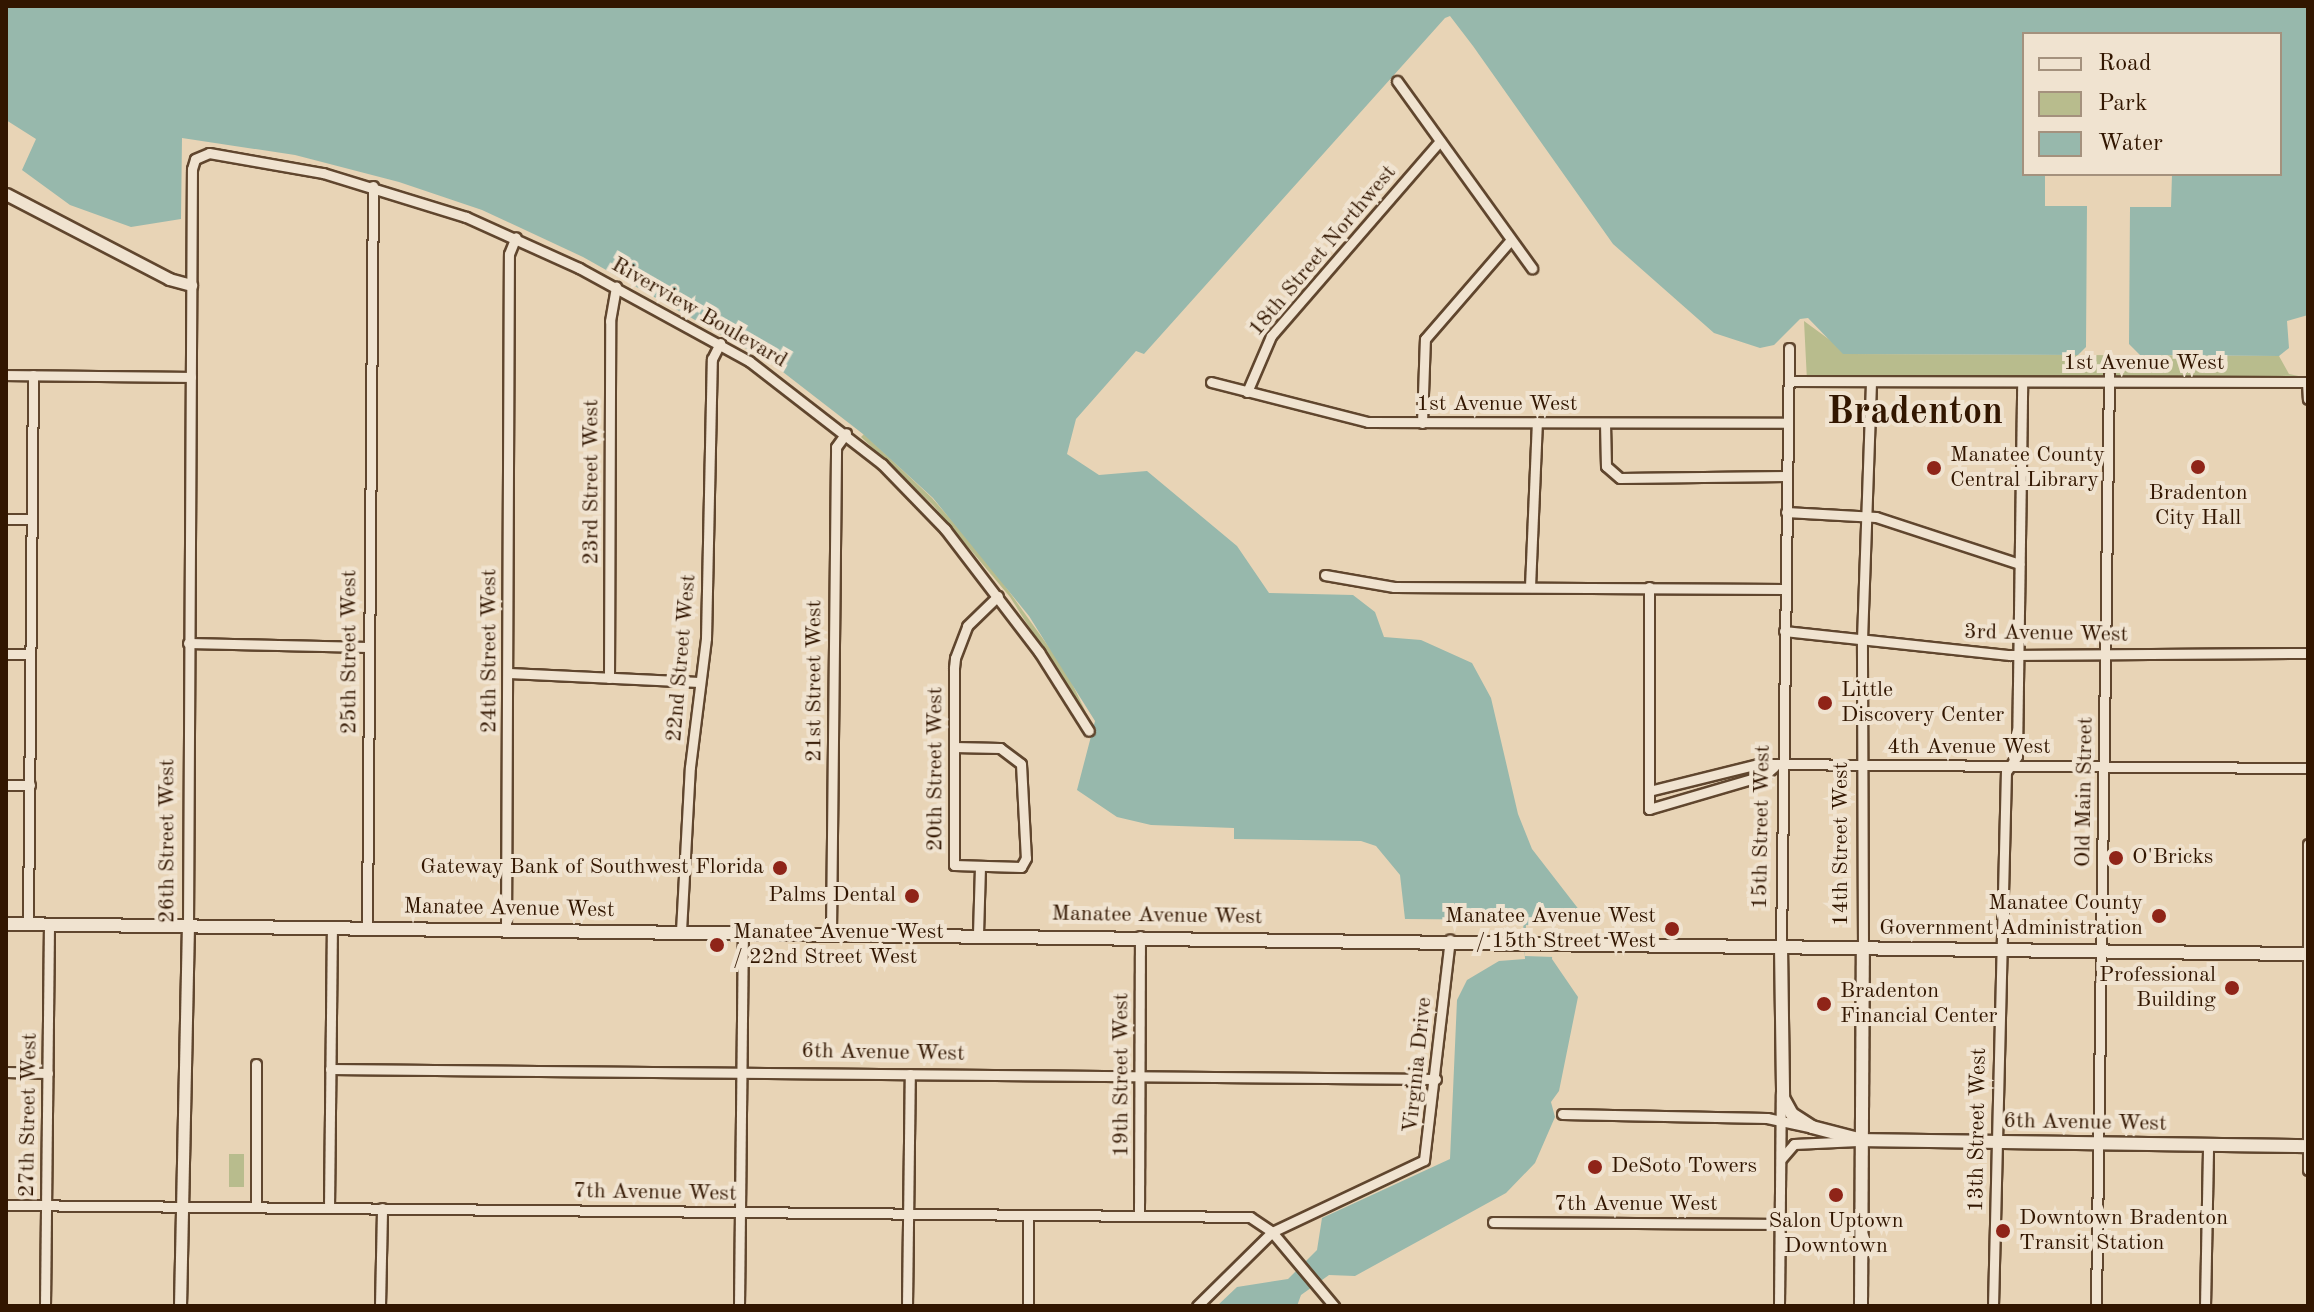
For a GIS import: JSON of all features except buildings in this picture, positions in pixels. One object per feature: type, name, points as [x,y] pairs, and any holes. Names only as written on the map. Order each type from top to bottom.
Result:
[{"type":"main road","name":"Manatee Avenue West","points":[[6,924],[1450,940],[2307,954]]},
{"type":"main road","name":"15th Street West","points":[[1781,946],[1781,1078]]},
{"type":"main road","name":"14th Street West","points":[[1861,1306],[1863,947]]},
{"type":"main road","points":[[1781,1078],[1787,1108],[1812,1127]]},
{"type":"main road","name":"6th Avenue West","points":[[1812,1127],[1862,1140],[2307,1146]]},
{"type":"street","points":[[1397,81],[1532,268]]},
{"type":"street","name":"18th Street Northwest","points":[[1247,392],[1271,336],[1440,141]]},
{"type":"street","name":"Riverview Boulevard","points":[[199,156],[263,161],[373,186],[516,237],[720,343],[846,433],[927,510],[998,596],[1089,731]]},
{"type":"street","name":"26th Street West","points":[[180,1306],[188,926],[192,169],[199,156]]},
{"type":"street","name":"25th Street West","points":[[367,927],[373,186]]},
{"type":"street","points":[[6,194],[169,279],[191,285]]},
{"type":"street","name":"24th Street West","points":[[506,929],[509,254],[516,237]]},
{"type":"street","points":[[1422,423],[1425,339],[1510,241]]},
{"type":"street","name":"23rd Street West","points":[[609,678],[610,321],[616,287]]},
{"type":"street","name":"22nd Street West","points":[[681,931],[708,592],[711,380],[720,343]]},
{"type":"street","name":"15th Street West","points":[[1781,946],[1778,767],[1784,631],[1789,348]]},
{"type":"street","points":[[6,375],[191,377]]},
{"type":"street","points":[[28,924],[33,375]]},
{"type":"street","name":"1st Avenue West","points":[[1789,381],[2022,382],[2109,378],[2307,382]]},
{"type":"street","name":"Old Main Street","points":[[2096,1306],[2109,378]]},
{"type":"street","name":"1st Avenue West","points":[[1211,382],[1353,420],[1422,423],[1787,423]]},
{"type":"street","name":"14th Street West","points":[[1863,947],[1862,640],[1871,382]]},
{"type":"street","name":"13th Street West","points":[[1993,1306],[2001,948],[2009,767],[2017,756],[2022,382]]},
{"type":"street","points":[[2307,382],[2308,399]]},
{"type":"street","points":[[1530,587],[1537,422]]},
{"type":"street","points":[[1605,423],[1606,466],[1613,475],[1786,476]]},
{"type":"street","name":"21st Street West","points":[[831,932],[836,447],[846,433]]},
{"type":"street","points":[[1786,512],[1865,515],[2020,564]]},
{"type":"street","points":[[6,519],[32,519]]},
{"type":"street","points":[[1325,575],[1394,587],[1785,589]]},
{"type":"street","points":[[1649,587],[1649,800]]},
{"type":"street","name":"20th Street West","points":[[980,867],[954,865],[957,647],[967,626],[998,596]]},
{"type":"street","name":"3rd Avenue West","points":[[1784,631],[2019,655],[2308,653]]},
{"type":"street","points":[[188,643],[368,647]]},
{"type":"street","points":[[6,654],[30,654]]},
{"type":"street","points":[[508,673],[700,682]]},
{"type":"street","points":[[954,747],[1000,748],[1017,759],[1024,772],[1025,863],[1016,868],[980,867],[978,934]]},
{"type":"street","name":"4th Avenue West","points":[[1649,800],[1738,766],[2308,768]]},
{"type":"street","name":"4th Avenue West","points":[[1649,800],[1765,775],[1778,767]]},
{"type":"street","points":[[6,785],[30,785]]},
{"type":"street","points":[[2308,844],[2308,1170]]},
{"type":"street","name":"27th Street West","points":[[45,1306],[49,925]]},
{"type":"street","points":[[329,1208],[332,927]]},
{"type":"street","points":[[739,1306],[743,931]]},
{"type":"street","name":"19th Street West","points":[[1139,1215],[1140,936]]},
{"type":"street","name":"Virginia Drive","points":[[1197,1306],[1272,1232],[1424,1160],[1436,1079],[1450,940]]},
{"type":"street","points":[[256,1064],[256,1207]]},
{"type":"street","name":"6th Avenue West","points":[[330,1069],[1436,1079]]},
{"type":"street","points":[[6,1072],[48,1073]]},
{"type":"street","points":[[907,1306],[910,1074]]},
{"type":"street","name":"15th Street West","points":[[1779,1306],[1781,1078]]},
{"type":"street","name":"6th Avenue West","points":[[1562,1114],[1780,1121],[1812,1127]]},
{"type":"street","name":"6th Avenue West","points":[[1779,1167],[1786,1150],[1794,1144],[1862,1140]]},
{"type":"street","points":[[2205,1306],[2208,1145]]},
{"type":"street","name":"7th Avenue West","points":[[6,1205],[1250,1217],[1272,1232],[1334,1306]]},
{"type":"street","points":[[380,1306],[382,1208]]},
{"type":"street","points":[[1028,1215],[1028,1306]]},
{"type":"street","name":"7th Avenue West","points":[[1493,1222],[1779,1224]]},
{"type":"green space","points":[[1804,321],[1849,354],[2279,356],[2289,374],[2308,378],[1807,381]]},
{"type":"green space","points":[[864,434],[932,498],[988,562],[1066,671],[1093,727],[1010,597],[933,505],[861,437]]},
{"type":"green space","points":[[229,1154],[244,1154],[244,1187],[229,1187]]},
{"type":"water","points":[[6,6],[2308,6],[2308,315],[2287,321],[2289,348],[2279,356],[2140,355],[2129,344],[2130,207],[2171,207],[2172,176],[2282,176],[2282,32],[2022,32],[2022,176],[2045,176],[2045,206],[2087,206],[2086,347],[2078,355],[1843,354],[1808,318],[1800,319],[1774,345],[1760,348],[1714,333],[1613,244],[1473,46],[1450,16],[1445,18],[1144,354],[1136,351],[1076,419],[1067,454],[1099,475],[1147,471],[1237,546],[1269,593],[1353,595],[1375,612],[1384,637],[1421,640],[1472,663],[1491,698],[1518,814],[1532,849],[1580,911],[1583,922],[1555,922],[1552,959],[1578,997],[1559,1091],[1551,1102],[1555,1117],[1535,1163],[1506,1193],[1355,1276],[1329,1275],[1301,1295],[1297,1306],[1217,1306],[1237,1287],[1288,1279],[1317,1250],[1322,1218],[1450,1159],[1457,1000],[1467,980],[1499,961],[1525,959],[1523,920],[1405,919],[1400,875],[1376,846],[1361,841],[1234,839],[1234,828],[1151,825],[1117,817],[1077,790],[1095,721],[1029,616],[933,498],[863,434],[770,362],[583,257],[482,210],[399,182],[295,155],[182,138],[181,219],[131,227],[70,205],[22,170],[36,139],[6,120]]},
{"type":"pier","points":[[1526,925],[1555,926],[1554,957],[1525,956]]},
{"type":"place","name":"Bradenton City Hall","points":[[2198,467]]},
{"type":"place","name":"Manatee County Central Library","points":[[1934,468]]},
{"type":"place","name":"Little Discovery Center","points":[[1825,703]]},
{"type":"place","name":"O'Bricks","points":[[2116,858]]},
{"type":"place","name":"Gateway Bank of Southwest Florida","points":[[780,868]]},
{"type":"place","name":"Palms Dental","points":[[912,896]]},
{"type":"place","name":"Manatee County Government Administration","points":[[2159,916]]},
{"type":"place","name":"Manatee Avenue West / 15th Street West","points":[[1672,929]]},
{"type":"place","name":"Manatee Avenue West / 22nd Street West","points":[[717,945]]},
{"type":"place","name":"Professional Building","points":[[2232,988]]},
{"type":"place","name":"Bradenton Financial Center","points":[[1824,1004]]},
{"type":"place","name":"DeSoto Towers","points":[[1595,1167]]},
{"type":"place","name":"Salon Uptown Downtown","points":[[1836,1195]]},
{"type":"place","name":"Downtown Bradenton Transit Station","points":[[2003,1231]]},
{"type":"district","name":"Bradenton","points":[[1915,414]]}]
